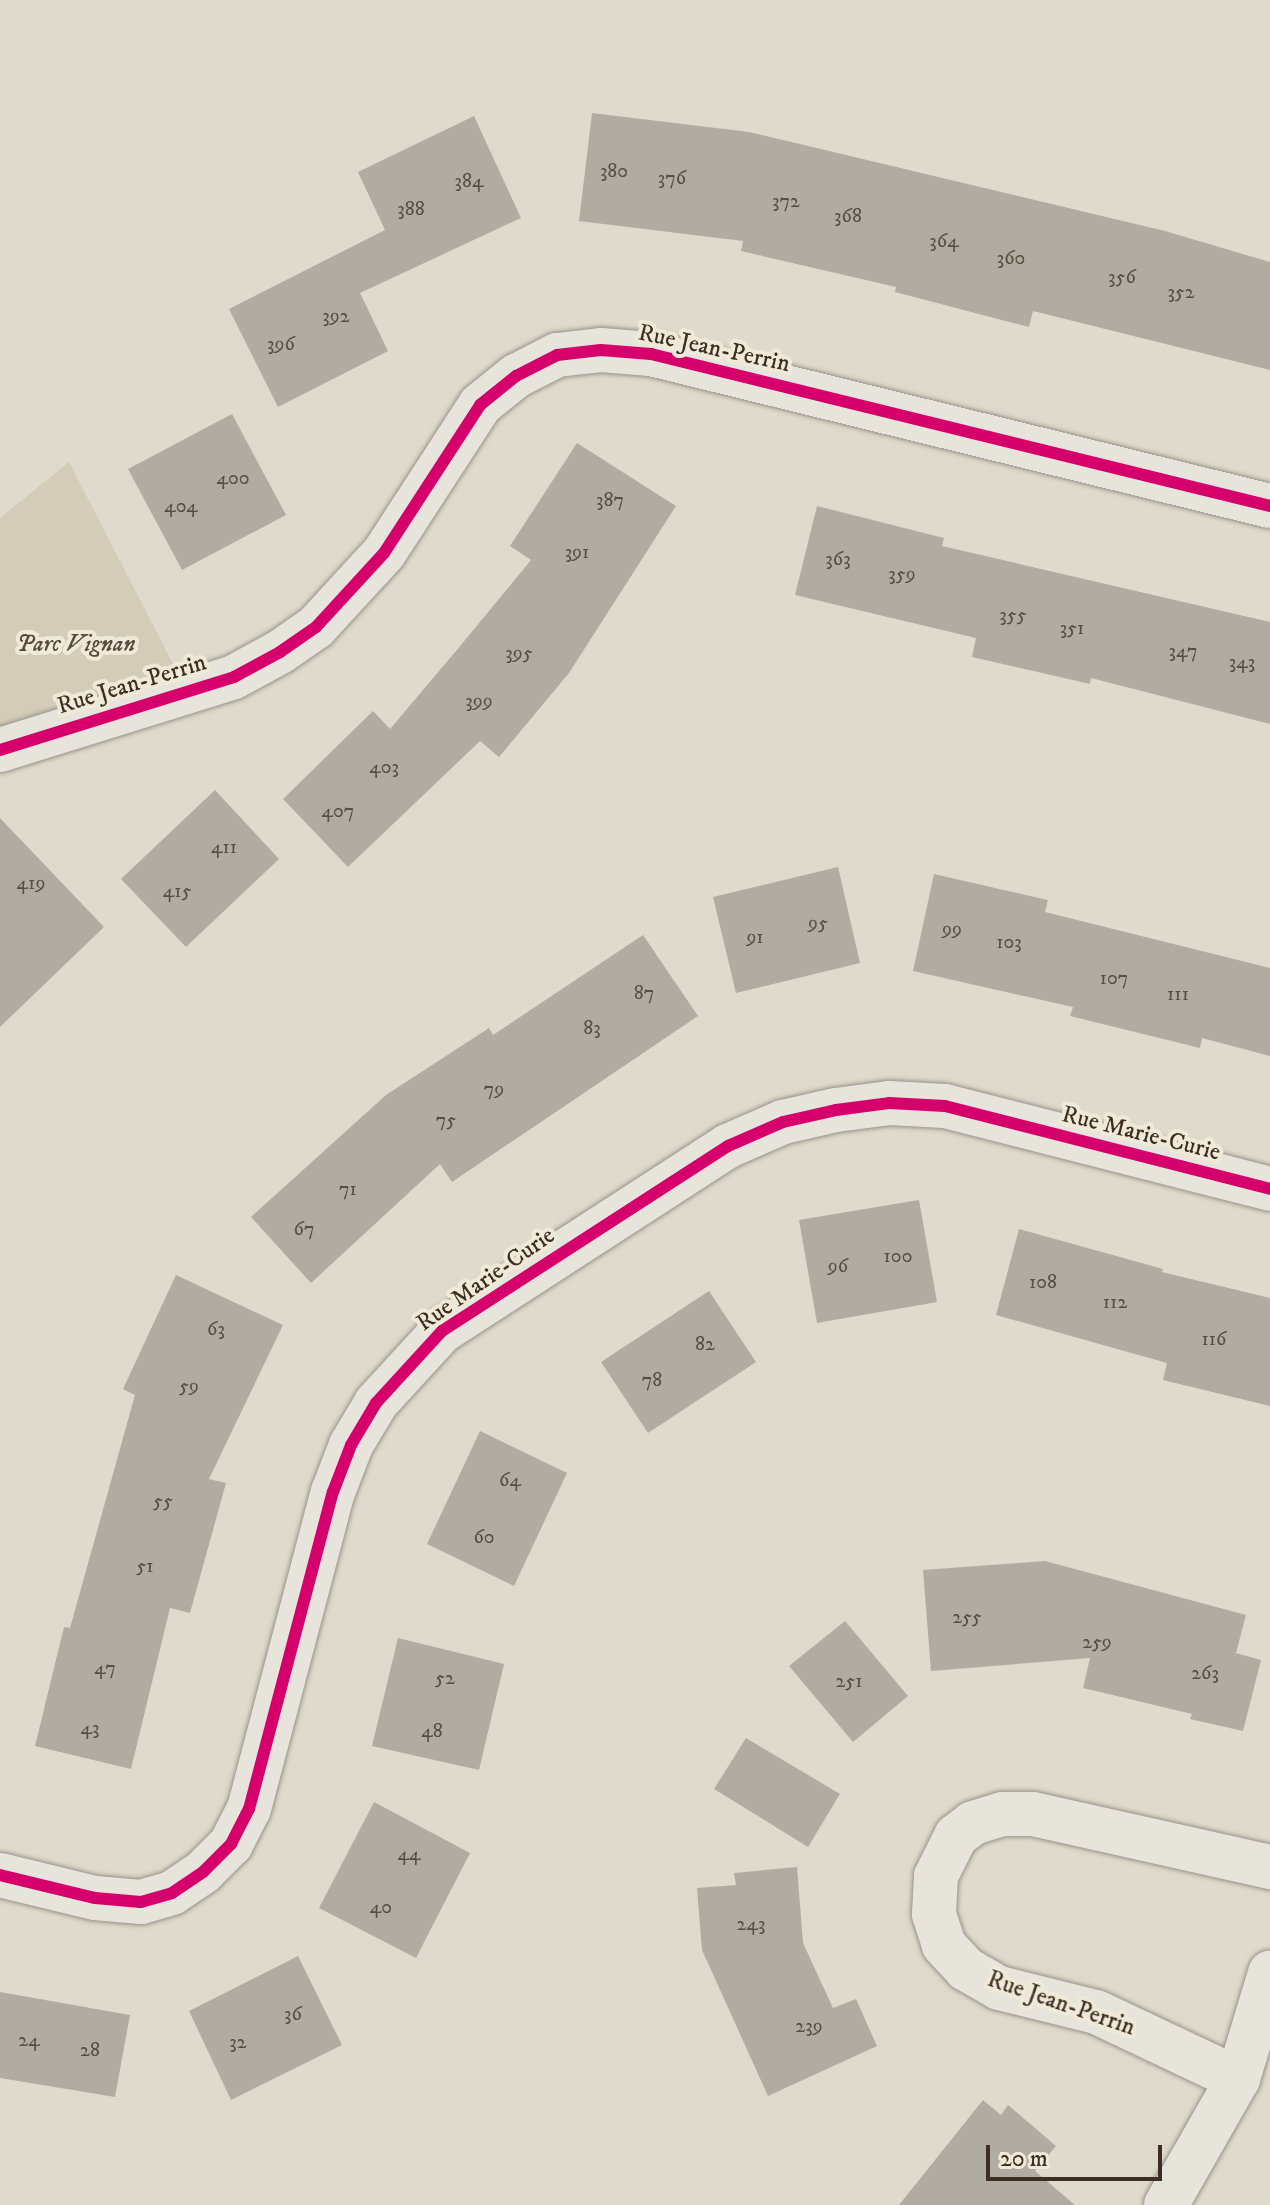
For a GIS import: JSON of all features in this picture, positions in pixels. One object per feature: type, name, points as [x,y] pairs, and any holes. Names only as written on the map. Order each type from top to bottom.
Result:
[{"type":"street","name":"Rue Jean-Perrin","points":[[0,750],[234,677],[280,652],[316,627],[384,553],[480,405],[516,376],[557,355],[601,350],[651,354],[1270,506]]},
{"type":"street","name":"Rue Marie-Curie","points":[[0,1875],[95,1898],[141,1902],[172,1893],[203,1872],[231,1844],[249,1809],[333,1492],[351,1445],[376,1403],[442,1331],[728,1146],[783,1122],[836,1110],[889,1103],[945,1106],[1270,1189]]},
{"type":"street","name":"Rue Jean-Perrin","points":[[1238,2079],[1096,2012],[999,1988],[966,1969],[944,1945],[937,1925],[934,1914],[936,1876],[956,1836],[973,1823],[1002,1814],[1033,1814],[1270,1867]]},
{"type":"street","points":[[1166,2205],[1238,2079],[1270,1973]]},
{"type":"green space","name":"Parc Vignan","points":[[69,462],[187,691],[0,750],[0,518]]},
{"type":"building","points":[[592,113],[749,132],[1165,231],[1270,262],[1270,370],[1033,311],[1029,327],[895,292],[896,287],[741,251],[743,241],[579,221]]},
{"type":"building","points":[[474,116],[521,218],[360,293],[388,351],[278,407],[229,309],[385,230],[358,172]]},
{"type":"building","points":[[232,414],[286,515],[182,570],[128,469]]},
{"type":"building","points":[[577,443],[676,506],[569,673],[499,757],[480,741],[348,867],[283,799],[373,711],[390,729],[461,645],[531,560],[510,546]]},
{"type":"building","points":[[817,506],[944,538],[942,546],[1270,622],[1270,724],[1091,678],[1090,684],[972,657],[976,638],[795,595]]},
{"type":"building","points":[[215,790],[279,859],[186,947],[121,879]]},
{"type":"building","points":[[0,818],[104,927],[0,1027]]},
{"type":"building","points":[[838,867],[860,963],[736,993],[713,897]]},
{"type":"building","points":[[934,874],[1048,900],[1045,912],[1270,968],[1270,1056],[1202,1038],[1200,1048],[1070,1016],[1073,1007],[913,971]]},
{"type":"building","points":[[643,935],[698,1016],[452,1182],[440,1164],[311,1283],[251,1217],[386,1095],[489,1028],[493,1035]]},
{"type":"building","points":[[919,1200],[937,1302],[817,1323],[799,1220]]},
{"type":"building","points":[[1019,1229],[1163,1269],[1162,1272],[1270,1298],[1270,1406],[1163,1380],[1167,1363],[996,1315]]},
{"type":"building","points":[[176,1275],[283,1325],[209,1479],[226,1483],[190,1613],[170,1608],[131,1769],[35,1746],[64,1627],[70,1628],[135,1395],[123,1389]]},
{"type":"building","points":[[709,1291],[756,1362],[648,1433],[601,1362]]},
{"type":"building","points":[[480,1431],[567,1473],[514,1586],[427,1544]]},
{"type":"building","points":[[1045,1561],[1246,1615],[1236,1653],[1261,1660],[1243,1731],[1190,1719],[1192,1714],[1083,1688],[1090,1658],[931,1671],[923,1570]]},
{"type":"building","points":[[845,1621],[908,1696],[853,1742],[789,1666]]},
{"type":"building","points":[[398,1638],[504,1664],[479,1770],[372,1746]]},
{"type":"building","points":[[746,1738],[840,1794],[808,1847],[714,1789]]},
{"type":"building","points":[[374,1802],[470,1853],[416,1958],[319,1908]]},
{"type":"building","points":[[797,1867],[803,1943],[833,2008],[856,1999],[877,2046],[768,2096],[702,1950],[697,1888],[736,1885],[734,1873]]},
{"type":"building","points":[[298,1956],[342,2045],[231,2100],[189,2011]]},
{"type":"building","points":[[0,1992],[130,2015],[115,2097],[0,2078]]},
{"type":"building","points":[[983,2100],[1001,2115],[1008,2105],[1056,2146],[1035,2171],[1075,2205],[899,2205]]},
{"type":"cycle path","points":[[0,750],[234,677],[280,652],[316,627],[384,553],[480,405],[516,376],[557,355],[601,350],[651,354],[1270,506]]},
{"type":"cycle path","points":[[0,1875],[95,1898],[141,1902],[172,1893],[203,1872],[231,1844],[249,1809],[333,1492],[351,1445],[376,1403],[442,1331],[728,1146],[783,1122],[836,1110],[889,1103],[945,1106],[1270,1189]]}]
